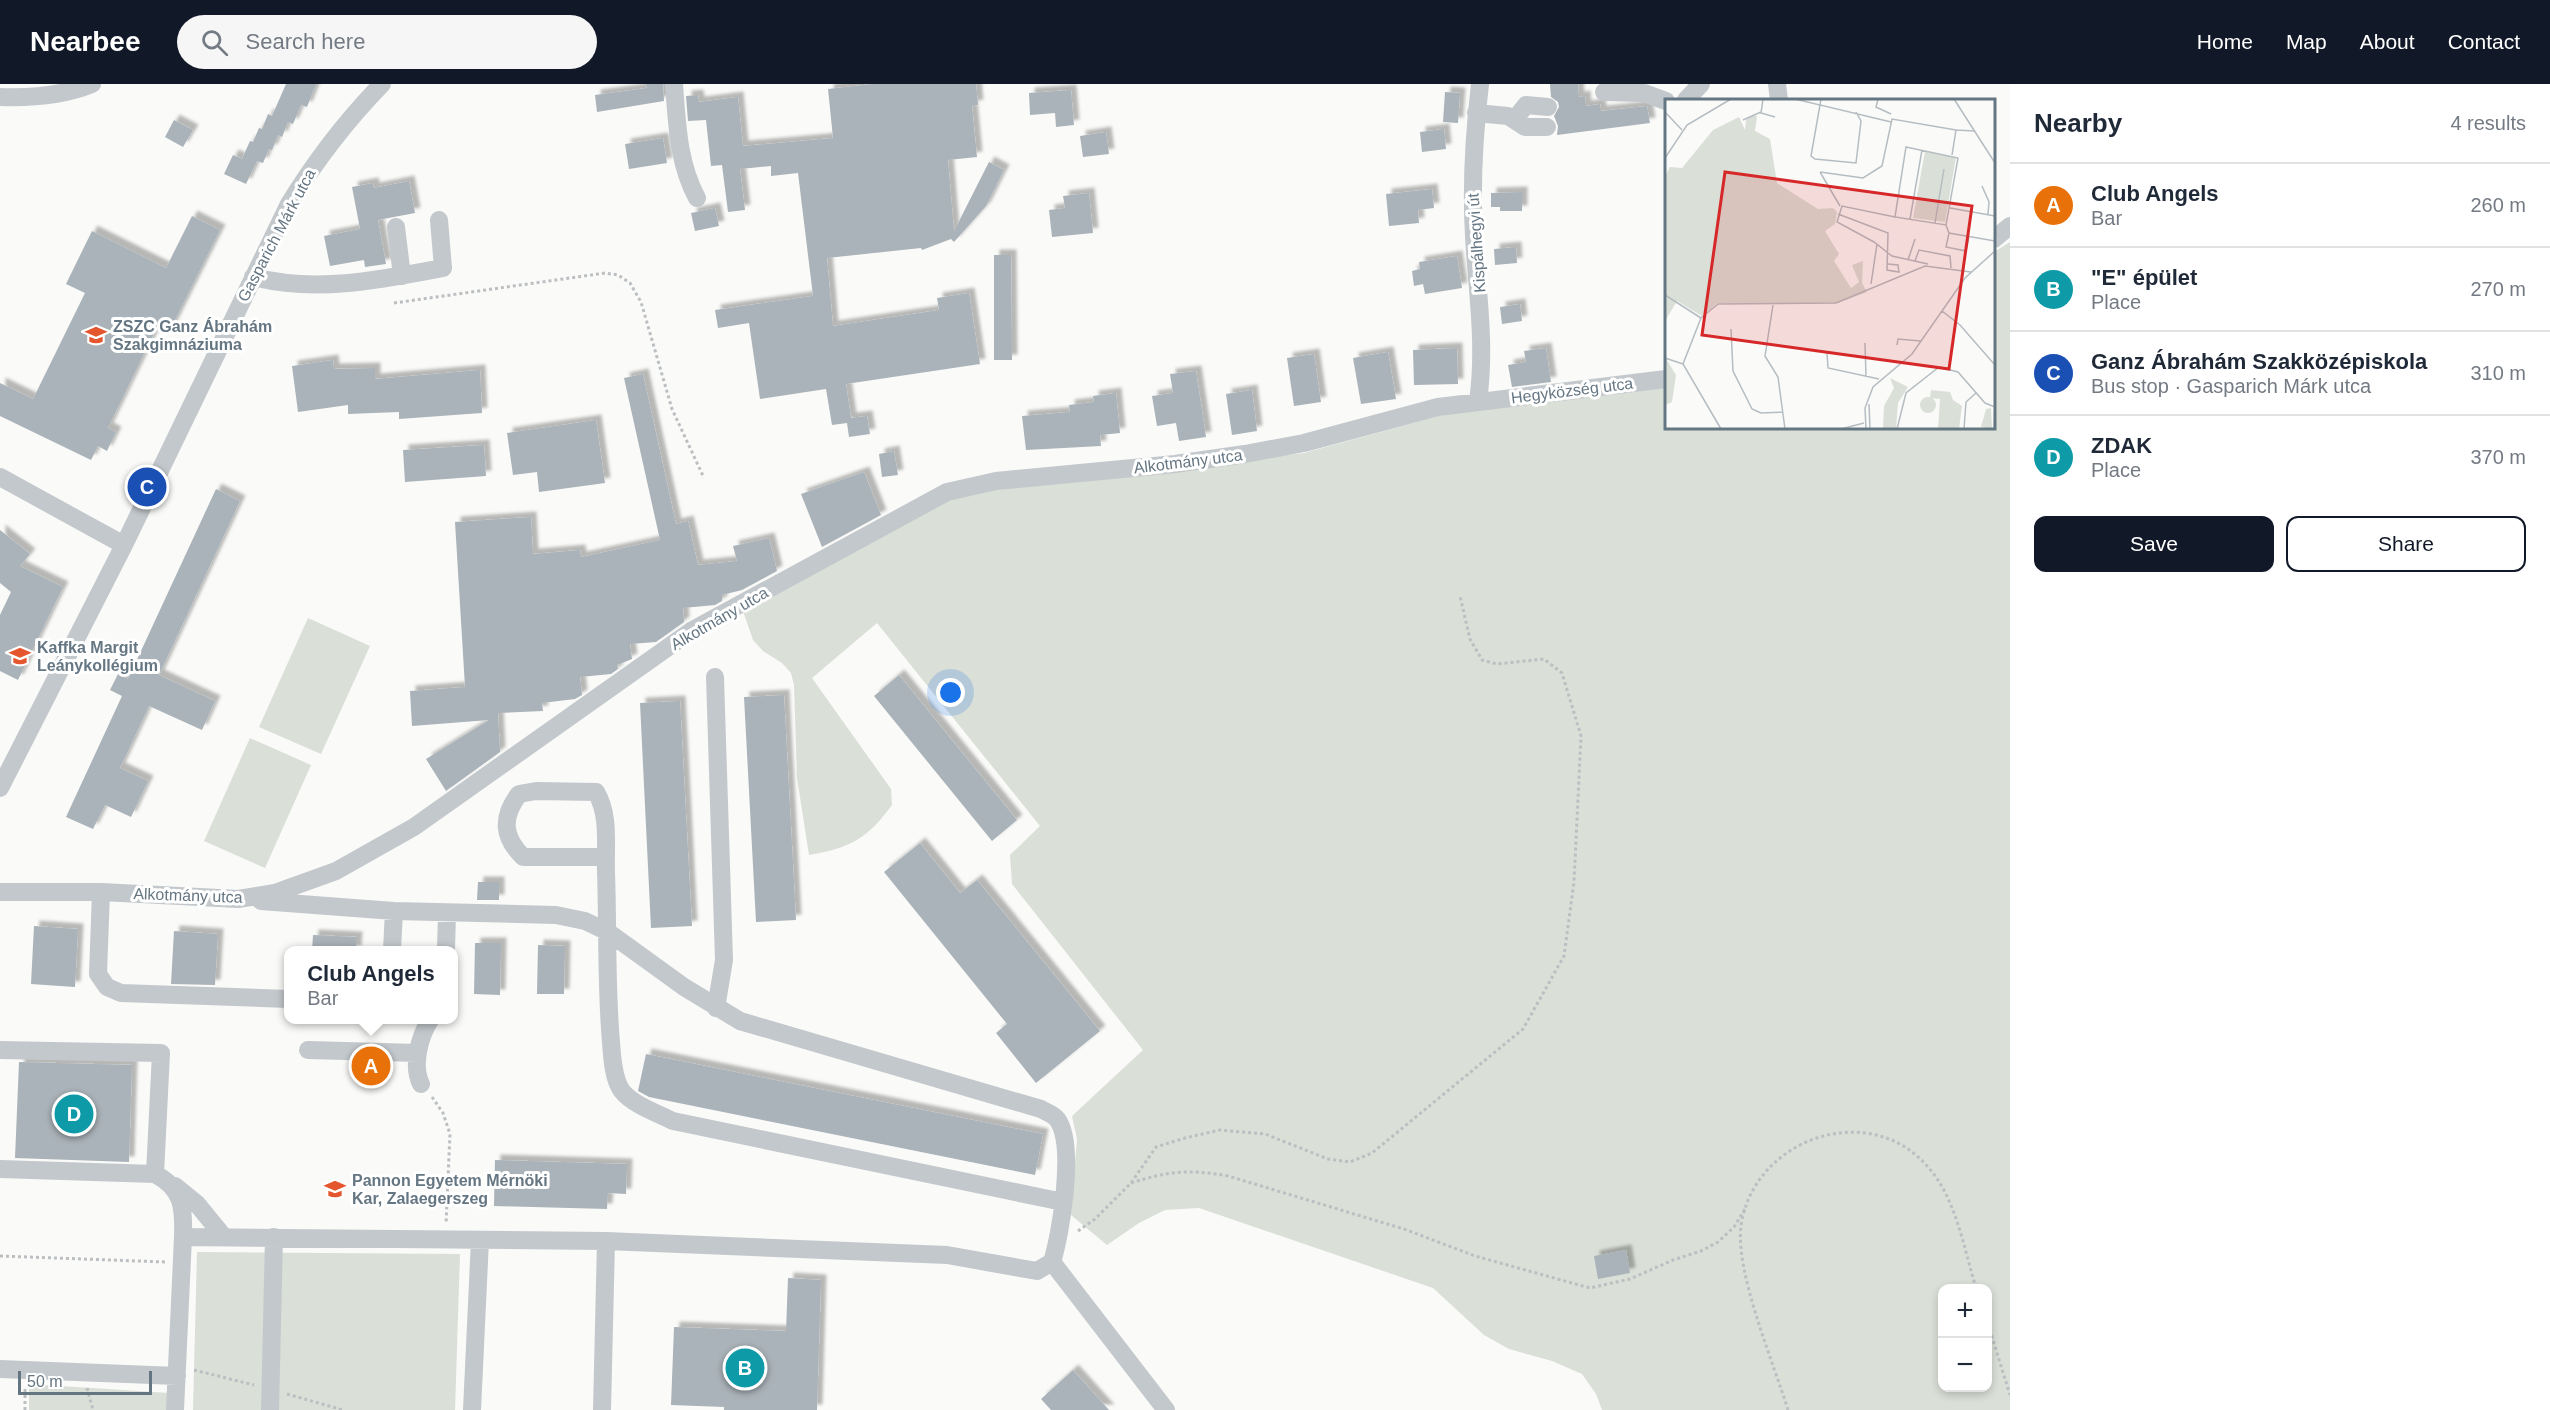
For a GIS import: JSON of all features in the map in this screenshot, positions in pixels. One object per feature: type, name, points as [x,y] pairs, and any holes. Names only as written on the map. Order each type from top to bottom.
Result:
[{"type":"street","points":[[0,97],[24,98],[57,94],[92,84]]},
{"type":"street","name":"Gasparich Márk utca","points":[[0,788],[124,545],[289,204],[314,163],[342,126],[382,84]]},
{"type":"street","points":[[674,84],[680,147],[687,179],[698,198]]},
{"type":"street","name":"Kispálhegyi út","points":[[1478,401],[1482,330],[1472,185],[1480,84]]},
{"type":"street","points":[[1685,99],[1701,84]]},
{"type":"street","points":[[1777,84],[1779,99]]},
{"type":"street","points":[[1604,92],[1644,93],[1665,101]]},
{"type":"street","points":[[1515,119],[1526,105],[1548,107]]},
{"type":"street","points":[[1476,113],[1508,116],[1525,127],[1546,127]]},
{"type":"street","points":[[253,277],[272,282],[337,286],[443,268],[439,220]]},
{"type":"street","points":[[1995,238],[2010,226]]},
{"type":"street","points":[[396,227],[402,276]]},
{"type":"street","name":"Hegyközség utca","points":[[1478,401],[1665,378]]},
{"type":"street","name":"Alkotmány utca","points":[[0,892],[101,892],[238,899],[306,884],[377,850],[423,821],[691,632],[947,492],[996,481],[1175,464],[1245,454],[1304,442],[1438,407],[1478,401]]},
{"type":"street","points":[[0,477],[124,545]]},
{"type":"street","points":[[715,677],[724,960],[716,1008]]},
{"type":"street","points":[[606,857],[524,857],[511,845],[507,828],[507,809],[519,794],[536,791],[596,792],[604,805],[606,857],[608,932],[609,1019],[613,1062],[621,1090],[638,1103],[673,1120],[1063,1202]]},
{"type":"street","points":[[101,892],[98,974],[107,987],[121,993],[284,999]]},
{"type":"street","points":[[183,1237],[606,1241],[947,1255],[1037,1271],[1054,1255],[1063,1202],[1065,1151],[1063,1131],[1056,1118],[1041,1109],[740,1021],[716,1008],[608,932],[585,921],[556,915],[394,911],[238,899]]},
{"type":"street","points":[[392,946],[394,911]]},
{"type":"street","points":[[446,946],[447,913]]},
{"type":"street","points":[[421,1084],[416,1074],[418,1053],[429,1024]]},
{"type":"street","points":[[0,1050],[161,1053],[163,1178],[181,1199],[183,1237],[176,1410]]},
{"type":"street","points":[[308,1050],[418,1053]]},
{"type":"street","points":[[0,1168],[163,1178],[197,1204],[224,1237]]},
{"type":"street","points":[[270,1410],[274,1237]]},
{"type":"street","points":[[472,1410],[480,1240]]},
{"type":"street","points":[[602,1410],[606,1241]]},
{"type":"street","points":[[1054,1255],[1166,1410]]},
{"type":"street","points":[[0,1369],[177,1376]]},
{"type":"path","points":[[394,303],[594,275],[618,274],[630,282],[641,302],[672,409],[704,478]]},
{"type":"path","points":[[1054,1255],[1131,1183],[1156,1147],[1220,1130],[1265,1134],[1328,1159],[1350,1162],[1372,1153],[1523,1029],[1564,956],[1574,882],[1581,736],[1562,673],[1544,659],[1497,664],[1482,660],[1470,639],[1460,596]]},
{"type":"path","points":[[421,1084],[443,1113],[450,1134],[446,1239]]},
{"type":"path","points":[[1131,1183],[1164,1173],[1199,1171],[1228,1176],[1404,1229],[1475,1256],[1590,1288],[1630,1279],[1718,1242],[1734,1227],[1762,1175],[1773,1162],[1814,1137],[1840,1133],[1878,1136],[1912,1152],[1938,1179],[1948,1202],[1975,1284]]},
{"type":"path","points":[[1745,1209],[1740,1246],[1743,1264],[1788,1410]]},
{"type":"path","points":[[0,1256],[182,1263]]},
{"type":"path","points":[[1992,1337],[2010,1395]]},
{"type":"path","points":[[25,1410],[26,1370]]},
{"type":"shaded area","points":[[2010,242],[2010,1410],[1602,1410],[1596,1394],[1582,1374],[1552,1361],[1509,1349],[1484,1335],[1433,1288],[1199,1208],[1165,1210],[1139,1223],[1107,1245],[1071,1215],[1077,1139],[1072,1116],[1143,1050],[1012,884],[1010,855],[1040,826],[877,623],[812,678],[891,789],[892,805],[866,834],[847,845],[809,855],[797,778],[794,685],[791,673],[753,640],[742,608],[961,493],[1304,453],[1457,411],[1665,384],[1665,429],[1995,429],[1995,251]]},
{"type":"shaded area","points":[[308,618],[370,646],[321,754],[259,727]]},
{"type":"shaded area","points":[[250,738],[311,765],[265,868],[204,841]]},
{"type":"shaded area","points":[[197,1252],[460,1254],[455,1410],[193,1410]]},
{"type":"shaded area","points":[[29,1384],[169,1393],[169,1410],[29,1410]]},
{"type":"building","points":[[286,84],[316,84],[307,107],[301,105],[293,124],[288,122],[282,137],[278,135],[263,163],[257,161],[246,184],[224,174],[233,155],[242,159],[250,141],[253,142],[259,128],[262,129],[268,114],[272,116]]},
{"type":"building","points":[[646,84],[663,84],[664,101],[597,112],[595,95],[647,88]]},
{"type":"building","points":[[873,84],[976,84],[978,105],[972,106],[977,157],[948,160],[954,231],[989,162],[1004,170],[986,206],[954,242],[951,239],[922,250],[921,248],[827,258],[833,326],[939,310],[937,298],[969,293],[980,364],[846,384],[851,418],[867,416],[870,434],[849,437],[847,423],[832,425],[826,389],[760,399],[749,323],[718,328],[715,310],[813,296],[798,173],[771,176],[771,166],[740,169],[745,210],[728,212],[722,165],[711,166],[706,120],[688,121],[686,96],[698,95],[699,102],[738,97],[743,146],[833,138],[828,89]]},
{"type":"building","points":[[1550,84],[1578,84],[1579,97],[1585,96],[1586,106],[1600,104],[1601,111],[1647,106],[1650,123],[1557,135],[1558,126],[1554,116],[1559,107],[1558,102],[1551,97]]},
{"type":"building","points":[[1071,90],[1074,125],[1056,127],[1055,113],[1030,115],[1029,93]]},
{"type":"building","points":[[1445,92],[1460,93],[1458,123],[1443,122]]},
{"type":"building","points":[[174,120],[193,130],[183,147],[165,137]]},
{"type":"building","points":[[1444,129],[1446,149],[1422,152],[1420,132]]},
{"type":"building","points":[[1106,132],[1109,154],[1083,157],[1080,136]]},
{"type":"building","points":[[663,138],[667,163],[629,169],[625,144]]},
{"type":"building","points":[[409,181],[415,213],[378,220],[386,264],[365,267],[364,260],[330,266],[324,236],[360,229],[352,187],[373,183],[374,188]]},
{"type":"building","points":[[1432,189],[1434,208],[1418,210],[1419,223],[1389,226],[1386,194]]},
{"type":"building","points":[[1522,192],[1522,211],[1500,211],[1500,207],[1491,207],[1491,193]]},
{"type":"building","points":[[1089,193],[1093,233],[1052,237],[1049,210],[1065,208],[1063,196]]},
{"type":"building","points":[[715,208],[719,226],[695,231],[691,213]]},
{"type":"building","points":[[192,216],[220,230],[168,334],[156,329],[108,428],[116,432],[107,451],[98,446],[91,460],[0,416],[0,383],[33,399],[85,293],[66,284],[92,231],[166,268]]},
{"type":"building","points":[[1516,247],[1517,263],[1495,265],[1494,249]]},
{"type":"building","points":[[994,255],[1011,255],[1012,360],[994,360]]},
{"type":"building","points":[[1457,256],[1462,288],[1425,294],[1423,284],[1414,286],[1412,271],[1420,269],[1419,262]]},
{"type":"building","points":[[1520,304],[1522,321],[1502,324],[1500,307]]},
{"type":"building","points":[[1457,348],[1458,384],[1414,385],[1413,350]]},
{"type":"building","points":[[1546,348],[1551,382],[1512,387],[1508,365],[1526,362],[1524,351]]},
{"type":"building","points":[[1388,352],[1396,399],[1361,404],[1353,358]]},
{"type":"building","points":[[1314,354],[1321,402],[1294,406],[1287,358]]},
{"type":"building","points":[[333,360],[334,369],[375,368],[375,379],[480,370],[482,413],[399,419],[399,412],[348,414],[348,405],[298,412],[292,366]]},
{"type":"building","points":[[1196,371],[1206,437],[1179,441],[1176,423],[1157,426],[1152,396],[1173,393],[1170,374]]},
{"type":"building","points":[[643,374],[676,524],[688,521],[698,565],[737,561],[733,546],[769,538],[777,571],[742,590],[722,595],[722,601],[715,605],[683,608],[684,622],[656,642],[630,644],[632,659],[617,665],[618,669],[611,674],[580,677],[582,695],[575,699],[542,703],[543,711],[498,713],[500,752],[446,791],[426,759],[489,720],[412,726],[410,691],[465,687],[455,522],[531,517],[533,554],[580,550],[581,557],[660,540],[624,378]]},
{"type":"building","points":[[1252,390],[1257,431],[1232,435],[1226,394]]},
{"type":"building","points":[[1116,393],[1120,433],[1100,435],[1101,446],[1026,450],[1022,416],[1070,412],[1069,405],[1094,402],[1093,396]]},
{"type":"building","points":[[596,420],[605,483],[539,492],[537,472],[513,475],[507,433]]},
{"type":"building","points":[[484,445],[486,476],[405,482],[403,450]]},
{"type":"building","points":[[894,451],[898,475],[882,477],[879,454]]},
{"type":"building","points":[[864,472],[881,515],[822,547],[801,494]]},
{"type":"building","points":[[216,489],[240,501],[159,675],[215,701],[202,730],[149,706],[120,768],[148,781],[131,817],[105,805],[93,829],[66,817],[122,696],[110,690],[118,674],[128,679]]},
{"type":"building","points":[[0,530],[30,554],[20,566],[63,587],[18,680],[0,671],[0,615],[11,592],[0,583]]},
{"type":"building","points":[[899,675],[1017,820],[992,841],[874,696]]},
{"type":"building","points":[[784,695],[796,920],[756,922],[744,697]]},
{"type":"building","points":[[680,701],[692,926],[651,928],[640,703]]},
{"type":"building","points":[[920,843],[960,893],[977,880],[1100,1031],[1036,1083],[996,1033],[1007,1024],[884,872]]},
{"type":"building","points":[[478,882],[499,882],[499,900],[477,900]]},
{"type":"building","points":[[34,926],[78,929],[75,987],[31,984]]},
{"type":"building","points":[[174,931],[218,934],[215,985],[171,984]]},
{"type":"building","points":[[313,935],[357,937],[356,946],[312,946]]},
{"type":"building","points":[[475,943],[501,943],[500,995],[474,994]]},
{"type":"building","points":[[538,945],[565,946],[564,994],[537,994]]},
{"type":"building","points":[[646,1054],[1043,1134],[1035,1175],[649,1097],[638,1091]]},
{"type":"building","points":[[19,1062],[132,1065],[129,1162],[15,1158]]},
{"type":"building","points":[[495,1160],[627,1164],[626,1194],[608,1193],[607,1209],[494,1206]]},
{"type":"building","points":[[1626,1250],[1630,1273],[1598,1279],[1594,1256]]},
{"type":"building","points":[[788,1278],[821,1280],[817,1410],[724,1410],[724,1407],[671,1405],[674,1327],[786,1331]]},
{"type":"building","points":[[1073,1370],[1109,1410],[1051,1410],[1041,1399]]},
{"type":"place","name":"ZSZC Ganz Ábrahám Szakgimnáziuma","points":[[96,335]]},
{"type":"place","name":"Ganz Ábrahám Szakközépiskola","points":[[147,487]]},
{"type":"place","name":"Kaffka Margit Leánykollégium","points":[[20,656]]},
{"type":"place","name":"Club Angels","points":[[371,1066]]},
{"type":"place","name":"ZDAK","points":[[74,1114]]},
{"type":"place","name":"Pannon Egyetem Mérnöki Kar, Zalaegerszeg","points":[[335,1189]]},
{"type":"place","name":"\"E\" épület","points":[[745,1368]]}]
